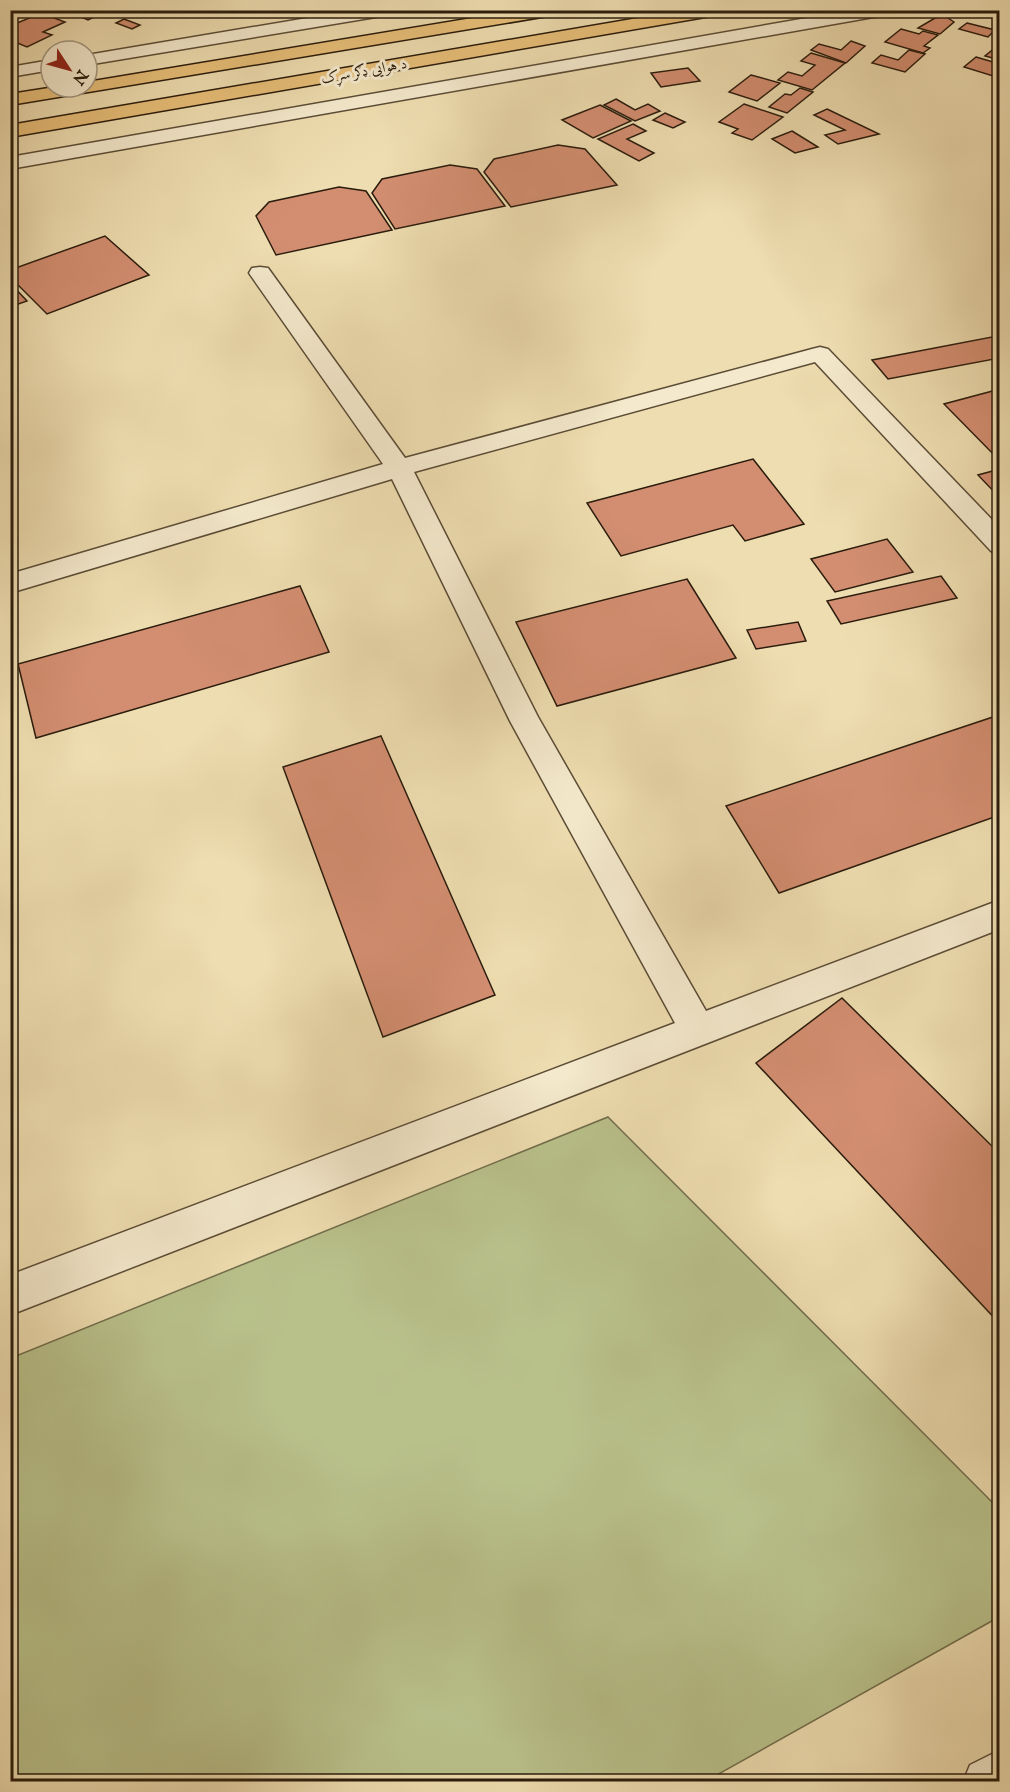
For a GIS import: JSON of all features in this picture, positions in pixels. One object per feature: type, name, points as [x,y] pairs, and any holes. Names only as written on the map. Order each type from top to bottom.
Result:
[{"type":"main road","name":"د هوایی ډګر سړک","points":[[10,100],[554,10]]},
{"type":"main road","name":"د هوایی ډګر سړک","points":[[10,131],[717,10]]},
{"type":"street","points":[[99,58],[388,10]]},
{"type":"street","points":[[10,163],[885,10]]},
{"type":"street","points":[[10,72],[39,68]]},
{"type":"street","points":[[260,273],[399,468],[525,721],[698,1030]]},
{"type":"street","points":[[10,584],[399,468],[820,354],[999,545]]},
{"type":"street","points":[[10,1295],[999,914]]},
{"type":"street","points":[[987,1782],[999,1774]]},
{"type":"green space","points":[[608,1117],[999,1509],[999,1617],[706,1781],[11,1781],[11,1358]]},
{"type":"building","points":[[65,10],[109,10],[88,20]]},
{"type":"building","points":[[41,13],[65,22],[43,32],[52,35],[39,39],[39,41],[27,47],[10,40],[10,26]]},
{"type":"building","points":[[945,16],[954,22],[940,34],[918,28],[935,18]]},
{"type":"building","points":[[124,19],[140,25],[132,29],[116,23]]},
{"type":"building","points":[[967,23],[995,30],[988,37],[959,29]]},
{"type":"building","points":[[901,29],[919,34],[923,31],[938,35],[924,46],[930,48],[923,53],[885,42]]},
{"type":"building","points":[[851,41],[865,46],[846,63],[811,50],[819,44],[841,50]]},
{"type":"building","points":[[996,47],[1000,48],[1000,60],[985,56]]},
{"type":"building","points":[[909,50],[925,54],[905,72],[872,63],[881,55],[898,60]]},
{"type":"building","points":[[811,53],[845,63],[812,90],[778,80],[788,72],[802,76],[815,65],[801,61]]},
{"type":"building","points":[[976,57],[1000,64],[1000,70],[993,76],[964,67]]},
{"type":"building","points":[[688,68],[700,81],[661,87],[651,73]]},
{"type":"building","points":[[751,75],[780,83],[757,101],[729,92]]},
{"type":"building","points":[[800,88],[813,92],[787,113],[769,107],[785,94],[791,95]]},
{"type":"building","points":[[616,99],[635,110],[648,104],[660,111],[635,121],[604,105]]},
{"type":"building","points":[[744,104],[783,117],[752,140],[732,133],[738,129],[719,122]]},
{"type":"building","points":[[600,105],[631,121],[593,138],[562,120]]},
{"type":"building","points":[[827,109],[879,134],[838,144],[825,135],[845,130],[814,115]]},
{"type":"building","points":[[665,113],[685,122],[673,128],[653,120]]},
{"type":"building","points":[[633,124],[646,131],[627,139],[654,153],[639,161],[598,139]]},
{"type":"building","points":[[792,131],[818,147],[795,153],[772,139]]},
{"type":"building","points":[[558,145],[585,149],[617,185],[511,207],[484,172],[494,159]]},
{"type":"building","points":[[450,165],[477,169],[505,206],[395,229],[372,193],[382,179]]},
{"type":"building","points":[[339,187],[366,191],[392,230],[276,255],[256,216],[269,202]]},
{"type":"building","points":[[105,236],[149,275],[47,314],[10,277],[10,270]]},
{"type":"building","points":[[10,283],[27,301],[10,307]]},
{"type":"building","points":[[992,337],[1000,345],[1000,358],[888,379],[872,360]]},
{"type":"building","points":[[1000,389],[1000,461],[944,404]]},
{"type":"building","points":[[753,459],[804,524],[745,541],[733,525],[621,556],[587,503]]},
{"type":"building","points":[[1000,469],[1000,498],[978,475]]},
{"type":"building","points":[[887,539],[913,572],[835,592],[811,559]]},
{"type":"building","points":[[941,576],[957,598],[841,624],[827,601]]},
{"type":"building","points":[[687,579],[736,658],[557,706],[516,622]]},
{"type":"building","points":[[300,586],[329,652],[36,738],[18,664]]},
{"type":"building","points":[[798,622],[806,641],[756,649],[747,630]]},
{"type":"building","points":[[996,716],[1000,721],[1000,815],[779,893],[726,806]]},
{"type":"building","points":[[381,736],[495,995],[383,1037],[283,767]]},
{"type":"building","points":[[842,998],[1000,1154],[1000,1324],[756,1063]]}]
